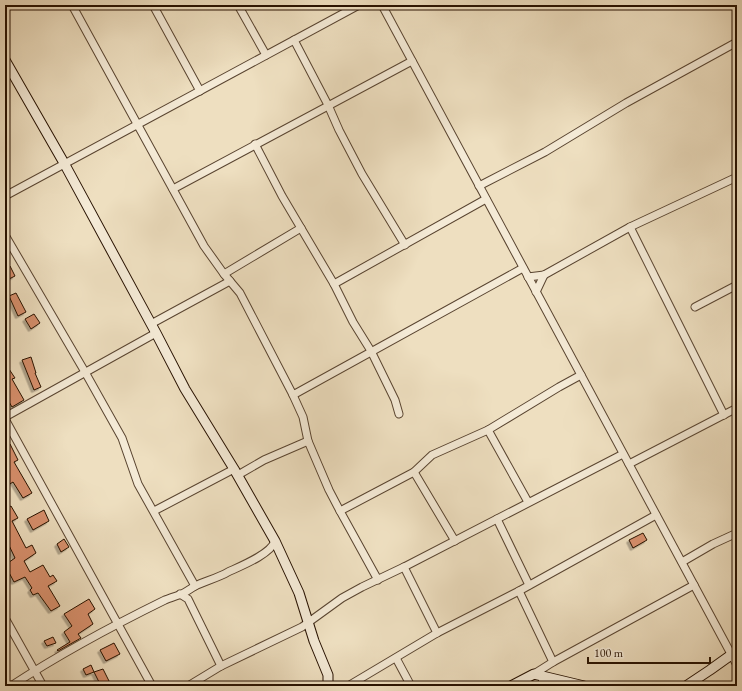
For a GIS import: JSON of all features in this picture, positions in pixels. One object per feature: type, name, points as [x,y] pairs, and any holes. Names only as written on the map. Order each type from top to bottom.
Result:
[{"type":"street","points":[[72,5],[204,246],[240,293],[293,395],[303,417],[308,441],[340,511],[378,580]]},
{"type":"street","points":[[153,5],[200,91]]},
{"type":"street","points":[[238,5],[266,55]]},
{"type":"street","points":[[5,196],[359,5]]},
{"type":"street","points":[[382,5],[656,515],[734,654],[737,665]]},
{"type":"street","points":[[294,40],[362,174],[405,245]]},
{"type":"street","points":[[479,186],[545,152],[626,103],[737,42]]},
{"type":"street","points":[[5,60],[64,163],[185,389],[236,472],[275,541],[291,574],[309,621],[314,641],[328,675],[328,686]]},
{"type":"street","points":[[173,190],[255,144],[412,61]]},
{"type":"street","points":[[255,144],[282,196],[334,284],[353,322],[371,351],[395,400],[399,414]]},
{"type":"street","points":[[528,277],[544,275],[630,227],[737,177]]},
{"type":"street","points":[[334,284],[486,199]]},
{"type":"street","points":[[630,227],[724,415]]},
{"type":"street","points":[[224,274],[301,228]]},
{"type":"street","points":[[5,235],[122,438],[138,484],[154,511],[192,588],[188,599]]},
{"type":"street","points":[[293,395],[524,268]]},
{"type":"street","points":[[536,292],[544,275]]},
{"type":"street","points":[[151,324],[230,281]]},
{"type":"street","points":[[695,308],[737,285]]},
{"type":"street","points":[[152,686],[5,418],[156,333]]},
{"type":"street","points":[[340,511],[414,472],[432,455],[488,430],[559,386],[581,375]]},
{"type":"street","points":[[629,464],[737,408]]},
{"type":"street","points":[[488,430],[528,502]]},
{"type":"street","points":[[154,511],[236,472],[308,441]]},
{"type":"street","points":[[188,686],[221,666],[302,627],[342,598],[362,587],[404,567],[623,454]]},
{"type":"street","points":[[414,472],[455,541]]},
{"type":"street","points":[[348,686],[437,633],[518,591],[656,515]]},
{"type":"street","points":[[497,519],[529,585]]},
{"type":"street","points":[[682,562],[713,544],[737,533]]},
{"type":"street","points":[[11,686],[34,671],[117,624],[166,600],[249,563],[270,550],[275,541]]},
{"type":"street","points":[[404,567],[437,633]]},
{"type":"street","points":[[511,686],[694,585]]},
{"type":"street","points":[[518,591],[553,662]]},
{"type":"street","points":[[180,594],[188,599],[221,666]]},
{"type":"street","points":[[5,618],[43,686]]},
{"type":"street","points":[[686,686],[734,654]]},
{"type":"street","points":[[396,658],[411,686]]},
{"type":"street","points":[[534,674],[584,686]]},
{"type":"street","points":[[540,686],[544,676]]},
{"type":"building","points":[[10,266],[15,276],[5,281],[5,268]]},
{"type":"building","points":[[16,293],[26,312],[18,316],[9,296]]},
{"type":"building","points":[[34,314],[40,323],[31,329],[25,319]]},
{"type":"building","points":[[31,357],[35,373],[41,387],[34,390],[22,360]]},
{"type":"building","points":[[9,369],[15,378],[12,379],[24,400],[12,407],[5,395],[5,372]]},
{"type":"building","points":[[10,444],[18,460],[14,462],[32,493],[23,498],[13,482],[5,487],[5,454],[7,453],[5,446]]},
{"type":"building","points":[[11,506],[18,518],[12,521],[26,548],[32,545],[36,553],[24,561],[30,572],[43,565],[50,577],[53,575],[57,581],[48,586],[60,606],[51,611],[38,593],[33,595],[30,590],[32,588],[25,577],[14,582],[5,565],[15,558],[5,537],[5,509]]},
{"type":"building","points":[[44,510],[49,521],[33,530],[27,519]]},
{"type":"building","points":[[643,533],[647,540],[633,548],[629,540]]},
{"type":"building","points":[[64,539],[69,547],[61,552],[57,544]]},
{"type":"building","points":[[89,599],[95,609],[88,614],[93,624],[78,634],[81,638],[58,651],[57,650],[70,642],[64,632],[72,626],[64,614]]},
{"type":"building","points":[[53,637],[56,643],[47,646],[44,641]]},
{"type":"building","points":[[114,643],[120,654],[106,661],[100,650]]},
{"type":"building","points":[[91,665],[94,672],[86,675],[83,669]]},
{"type":"building","points":[[103,669],[110,683],[101,686],[94,672]]}]
